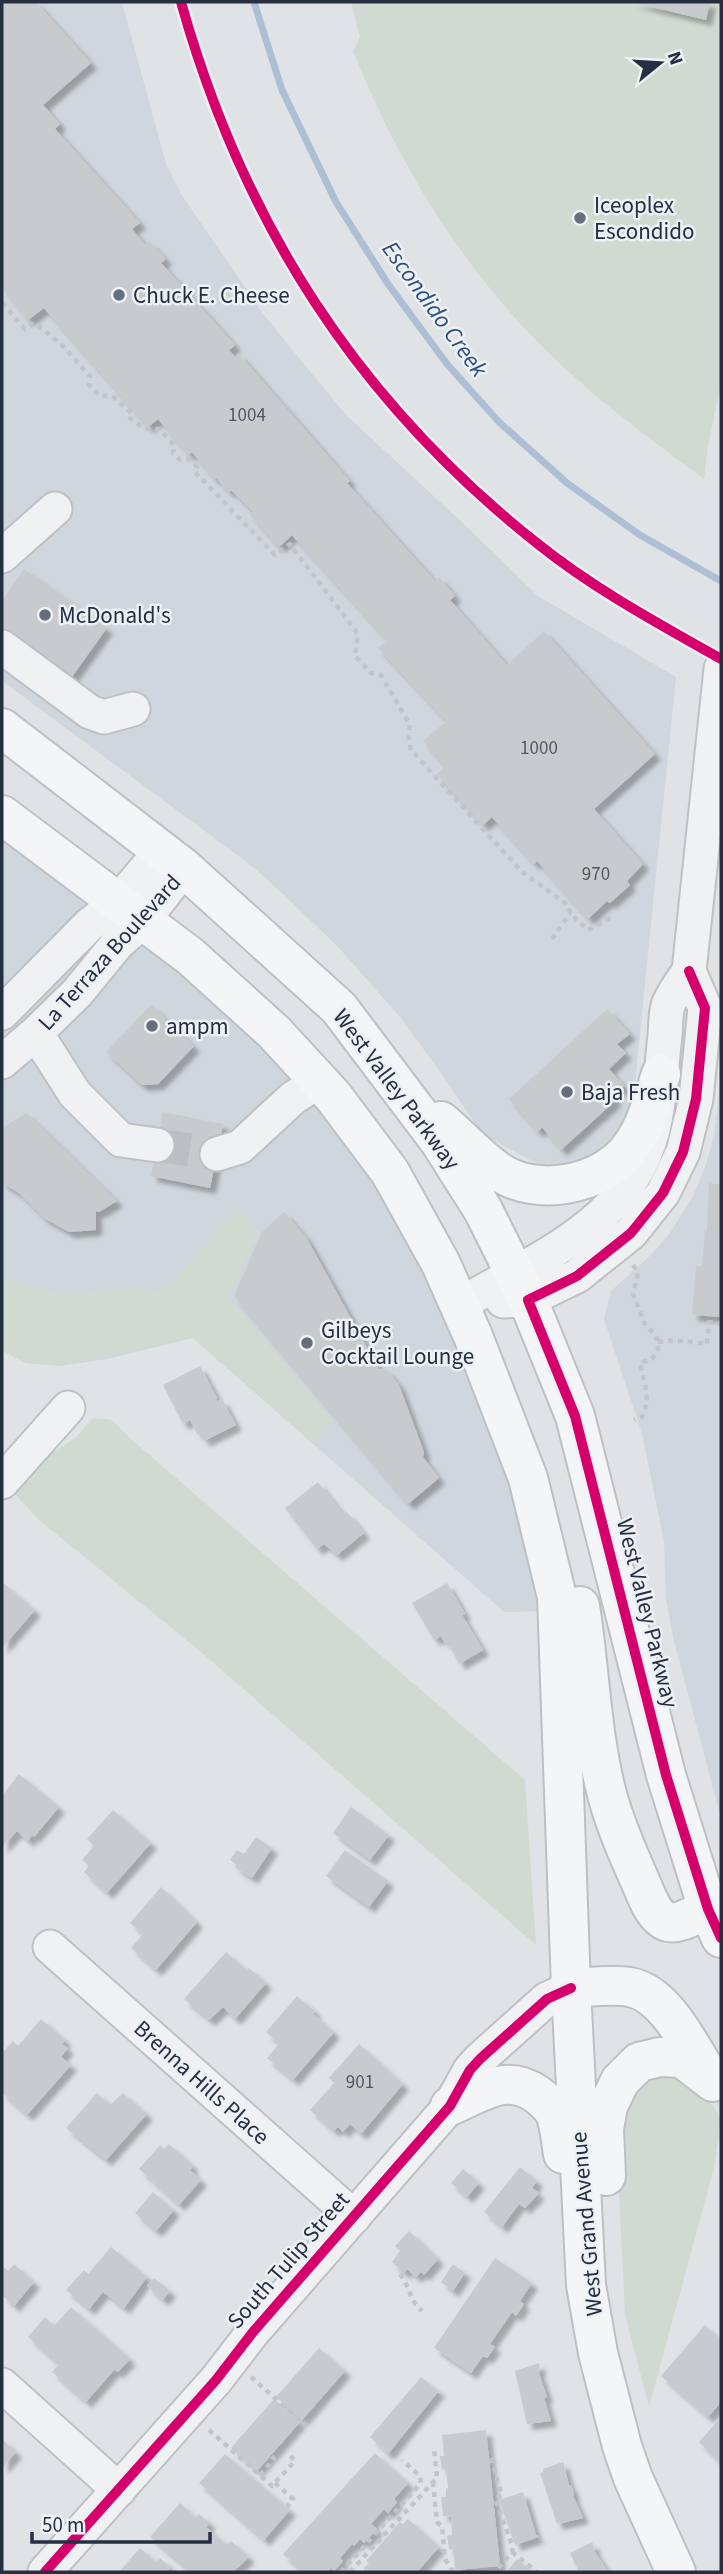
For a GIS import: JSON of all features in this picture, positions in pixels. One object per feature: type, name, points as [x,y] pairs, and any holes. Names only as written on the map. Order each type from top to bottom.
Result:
[{"type":"main road","name":"West Valley Parkway","points":[[2,728],[172,859],[339,1008],[396,1080],[483,1210],[521,1286],[575,1416],[666,1775],[715,1923]]},
{"type":"main road","points":[[2,815],[190,956],[274,1032],[364,1135],[417,1217],[461,1304],[528,1478],[558,1611],[571,1988],[629,1987],[650,1996],[666,2009],[717,2087]]},
{"type":"main road","points":[[396,1080],[498,1171],[524,1182],[552,1185],[594,1176],[621,1160],[640,1132],[661,1074]]},
{"type":"main road","points":[[528,1478],[543,1479],[562,1509],[584,1635],[597,1743],[608,1798],[647,1898],[659,1917],[669,1922],[715,1923]]},
{"type":"main road","name":"West Grand Avenue","points":[[571,1988],[586,2285],[598,2353],[633,2478],[676,2572]]},
{"type":"main road","points":[[622,2446],[604,2129],[608,2106],[620,2081],[639,2062],[660,2057],[682,2059],[717,2087]]},
{"type":"main road","points":[[450,2106],[491,2087],[512,2084],[532,2092],[550,2105],[556,2113],[586,2285]]},
{"type":"street","points":[[2,556],[55,509]]},
{"type":"street","points":[[2,647],[90,712],[104,717],[133,709]]},
{"type":"street","points":[[521,1286],[614,1204],[639,1166],[649,1143],[656,1117],[668,1004],[689,971],[721,669]]},
{"type":"street","name":"La Terraza Boulevard","points":[[2,1062],[77,993],[118,943],[131,911],[172,859]]},
{"type":"street","name":"La Terraza Boulevard","points":[[2,1013],[89,925],[131,911]]},
{"type":"street","points":[[461,1304],[521,1286],[577,1276],[631,1233],[663,1193],[683,1152],[696,1099],[705,1008],[689,971]]},
{"type":"street","points":[[36,1033],[75,1094],[121,1140],[157,1145]]},
{"type":"street","points":[[217,1154],[240,1147],[293,1098],[319,1081]]},
{"type":"street","points":[[2,1482],[68,1408]]},
{"type":"street","name":"Brenna Hills Place","points":[[50,1947],[354,2217]]},
{"type":"street","name":"South Tulip Street","points":[[45,2572],[216,2380],[235,2353],[450,2106],[470,2070],[547,1999],[571,1988]]},
{"type":"street","points":[[2,2385],[118,2490]]},
{"type":"path","points":[[2,303],[25,329],[35,323],[62,345],[90,376],[89,385],[100,396],[112,396],[132,413],[130,418],[145,429],[159,429],[174,445],[173,453],[180,460],[189,459],[197,467],[195,472],[275,555],[290,544],[358,634],[355,656],[371,673],[381,675],[410,725],[408,734],[411,750],[522,872],[568,905],[570,913],[588,930],[611,918]]},
{"type":"path","points":[[552,939],[570,913]]},
{"type":"path","points":[[633,1265],[638,1273],[633,1291],[634,1300],[641,1311],[646,1328],[654,1333],[658,1342],[655,1355],[649,1361],[640,1363],[648,1394],[643,1415],[634,1420]]},
{"type":"path","points":[[658,1342],[673,1340],[706,1344],[709,1322],[721,1324]]},
{"type":"path","points":[[400,2274],[408,2284],[410,2298],[422,2311]]},
{"type":"path","points":[[250,2376],[309,2428]]},
{"type":"path","points":[[206,2427],[272,2486],[295,2461],[288,2453]]},
{"type":"path","points":[[350,2572],[437,2478],[434,2447]]},
{"type":"path","points":[[260,2475],[266,2464],[274,2459],[271,2455]]},
{"type":"path","points":[[491,2458],[502,2496],[495,2498],[512,2552],[537,2572]]},
{"type":"path","points":[[341,2572],[421,2483],[420,2476],[402,2460]]},
{"type":"path","points":[[433,2481],[437,2522],[442,2526],[445,2559],[453,2572]]},
{"type":"path","points":[[275,2483],[293,2499],[287,2507]]},
{"type":"path","points":[[495,2572],[512,2552]]},
{"type":"shaded area","points":[[2,2],[122,2],[166,164],[181,194],[264,315],[345,414],[538,596],[676,677],[632,1113],[601,1155],[549,1170],[482,1134],[400,1017],[338,947],[284,895],[252,866],[2,681]]},
{"type":"shaded area","name":"Iceoplex Escondido","points":[[351,2],[721,2],[721,385],[708,445],[704,479],[634,426],[545,350],[472,266],[426,198],[369,89],[353,51],[360,37]]},
{"type":"shaded area","points":[[2,815],[118,902],[390,1172],[558,1611],[504,1612],[193,1338],[107,1359],[60,1366],[25,1363],[2,1350]]},
{"type":"shaded area","points":[[721,1076],[721,1818],[673,1637],[666,1599],[664,1541],[642,1434],[604,1319],[611,1291],[652,1254],[670,1233],[693,1196],[714,1136]]},
{"type":"shaded area","points":[[238,1207],[259,1232],[228,1297],[332,1419],[311,1442],[193,1338],[60,1366],[25,1363],[2,1350],[2,1278],[64,1295],[136,1287],[154,1292],[170,1285]]},
{"type":"shaded area","points":[[93,1418],[112,1420],[525,1780],[536,1945],[201,1652],[38,1519],[13,1492],[45,1458],[76,1437]]},
{"type":"shaded area","points":[[657,2070],[700,2085],[721,2119],[714,2168],[649,2407],[625,2314],[616,2128],[624,2092]]},
{"type":"building","points":[[2,2],[36,2],[91,63],[43,105],[60,124],[55,129],[140,223],[132,229],[145,245],[149,241],[166,259],[161,263],[235,345],[229,350],[235,357],[239,354],[350,481],[347,483],[435,581],[439,577],[455,596],[450,600],[507,665],[544,631],[655,754],[594,809],[643,864],[627,881],[630,885],[588,919],[537,861],[534,864],[492,817],[483,825],[437,774],[445,766],[423,741],[446,721],[378,648],[387,640],[292,535],[279,547],[250,515],[253,512],[231,490],[229,492],[214,479],[192,452],[189,455],[158,419],[148,427],[44,308],[28,320],[2,287]]},
{"type":"building","points":[[632,2],[710,2],[706,20]]},
{"type":"building","name":"McDonald's","points":[[24,569],[107,628],[66,685],[2,634],[2,601]]},
{"type":"building","name":"ampm","points":[[151,1005],[194,1046],[158,1084],[142,1085],[106,1052]]},
{"type":"building","points":[[607,1009],[630,1034],[617,1044],[626,1053],[609,1069],[624,1086],[612,1096],[616,1100],[561,1150],[542,1127],[538,1132],[509,1099]]},
{"type":"building","points":[[163,1112],[223,1124],[210,1188],[151,1176]]},
{"type":"building","points":[[26,1113],[117,1201],[99,1212],[96,1211],[96,1230],[69,1232],[44,1218],[19,1193],[2,1183],[2,1128]]},
{"type":"building","points":[[709,1183],[721,1185],[721,1317],[692,1315],[696,1266],[702,1266],[707,1231]]},
{"type":"building","points":[[284,1212],[306,1237],[379,1369],[387,1370],[399,1385],[424,1452],[423,1457],[439,1478],[408,1504],[234,1296],[262,1232]]},
{"type":"building","points":[[200,1366],[217,1398],[216,1402],[222,1399],[236,1425],[204,1441],[190,1420],[183,1424],[163,1385]]},
{"type":"building","points":[[318,1482],[344,1515],[347,1512],[364,1533],[337,1555],[324,1544],[317,1549],[285,1508]]},
{"type":"building","points":[[2,1582],[35,1610],[2,1648]]},
{"type":"building","points":[[447,1583],[483,1650],[459,1664],[448,1642],[445,1643],[441,1636],[434,1640],[412,1603]]},
{"type":"building","points":[[19,1774],[59,1807],[34,1837],[32,1835],[28,1841],[17,1831],[2,1847],[2,1796]]},
{"type":"building","points":[[351,1807],[389,1835],[370,1860],[333,1833]]},
{"type":"building","points":[[113,1810],[151,1843],[107,1893],[84,1872],[89,1866],[82,1860],[94,1846],[87,1839]]},
{"type":"building","points":[[256,1837],[272,1848],[252,1878],[235,1867],[237,1865],[230,1860],[237,1850],[244,1854]]},
{"type":"building","points":[[345,1850],[388,1881],[369,1907],[326,1876]]},
{"type":"building","points":[[161,1887],[197,1922],[156,1970],[131,1948],[143,1934],[130,1923]]},
{"type":"building","points":[[226,1952],[247,1971],[249,1968],[266,1983],[235,2019],[223,2007],[209,2020],[184,1999]]},
{"type":"building","points":[[297,1996],[334,2032],[293,2080],[267,2058],[279,2044],[266,2032]]},
{"type":"building","points":[[41,2019],[65,2040],[62,2044],[68,2048],[61,2057],[71,2065],[27,2115],[2,2093],[2,2053],[13,2041],[18,2046]]},
{"type":"building","points":[[359,2044],[403,2084],[361,2134],[350,2124],[343,2132],[338,2127],[334,2131],[310,2110],[334,2083],[329,2078]]},
{"type":"building","points":[[97,2093],[110,2105],[123,2093],[147,2114],[106,2160],[66,2128]]},
{"type":"building","points":[[169,2144],[193,2166],[190,2170],[201,2180],[179,2205],[139,2169],[160,2145],[164,2149]]},
{"type":"building","points":[[520,2167],[537,2181],[532,2188],[539,2193],[525,2208],[519,2204],[502,2227],[484,2212]]},
{"type":"building","points":[[463,2169],[479,2183],[467,2197],[451,2183]]},
{"type":"building","points":[[153,2192],[174,2210],[156,2231],[135,2213]]},
{"type":"building","points":[[409,2231],[438,2259],[424,2275],[421,2272],[416,2277],[407,2269],[404,2273],[392,2262],[400,2251],[395,2246]]},
{"type":"building","points":[[111,2247],[147,2277],[124,2308],[103,2292],[89,2309],[66,2290],[84,2270],[88,2274]]},
{"type":"building","points":[[495,2258],[532,2283],[520,2301],[524,2304],[516,2316],[512,2312],[490,2344],[495,2347],[487,2358],[483,2356],[471,2373],[434,2348]]},
{"type":"building","points":[[14,2264],[34,2282],[14,2306],[2,2295],[2,2265],[8,2271]]},
{"type":"building","points":[[453,2264],[465,2273],[453,2291],[441,2282]]},
{"type":"building","points":[[154,2278],[170,2291],[163,2300],[147,2286]]},
{"type":"building","points":[[71,2307],[130,2359],[118,2372],[114,2370],[86,2402],[52,2372],[59,2364],[28,2337],[45,2317],[54,2326]]},
{"type":"building","points":[[705,2325],[721,2340],[721,2402],[708,2417],[661,2376]]},
{"type":"building","points":[[319,2348],[345,2371],[302,2420],[276,2397]]},
{"type":"building","points":[[539,2363],[538,2370],[551,2421],[527,2424],[515,2371]]},
{"type":"building","points":[[421,2377],[440,2392],[388,2454],[370,2437]]},
{"type":"building","points":[[274,2399],[300,2422],[257,2471],[231,2448]]},
{"type":"building","points":[[721,2417],[721,2463],[699,2442]]},
{"type":"building","points":[[486,2430],[500,2566],[455,2570],[453,2549],[449,2549],[447,2536],[452,2535],[451,2517],[443,2516],[441,2497],[446,2497],[448,2488],[446,2469],[442,2470],[440,2456],[444,2456],[442,2435]]},
{"type":"building","points":[[2,2439],[16,2452],[2,2468]]},
{"type":"building","points":[[375,2453],[408,2483],[394,2499],[397,2502],[388,2513],[384,2509],[371,2524],[377,2529],[364,2543],[360,2539],[354,2546],[352,2544],[340,2558],[343,2561],[334,2571],[331,2568],[327,2572],[303,2572],[283,2554]]},
{"type":"building","points":[[225,2454],[290,2510],[264,2540],[199,2483]]},
{"type":"building","points":[[563,2462],[583,2518],[557,2524],[540,2473],[543,2469]]},
{"type":"building","points":[[523,2492],[536,2535],[539,2537],[515,2545],[499,2500]]},
{"type":"building","points":[[180,2503],[196,2518],[199,2514],[210,2523],[206,2527],[227,2545],[231,2541],[249,2557],[233,2572],[191,2572],[150,2537]]},
{"type":"building","points":[[408,2519],[439,2547],[417,2572],[367,2572],[363,2569],[369,2563],[366,2561],[400,2522],[403,2524]]},
{"type":"building","points":[[592,2542],[595,2548],[593,2549],[608,2572],[579,2572],[570,2553]]},
{"type":"building","points":[[140,2548],[156,2562],[160,2558],[170,2567],[167,2572],[119,2572]]},
{"type":"building","points":[[517,2559],[532,2572],[506,2572]]},
{"type":"waterway","name":"Escondido Creek","points":[[254,2],[282,90],[336,202],[388,284],[447,364],[499,422],[567,483],[640,535],[721,581]]},
{"type":"tunnel","points":[[157,1145],[217,1154]]},
{"type":"cycle path","points":[[181,2],[207,83],[237,160],[273,233],[315,302],[362,368],[415,430],[473,489],[538,544],[604,591],[721,659]]},
{"type":"cycle path","points":[[689,971],[705,1008],[696,1099],[683,1152],[663,1193],[631,1233],[577,1276],[528,1300],[575,1416],[666,1775],[708,1909],[721,1938]]},
{"type":"cycle path","points":[[45,2572],[216,2380],[253,2332],[450,2106],[470,2070],[547,1999],[571,1988]]},
{"type":"place","name":"Iceoplex Escondido","points":[[580,218]]},
{"type":"place","name":"Chuck E. Cheese","points":[[119,295]]},
{"type":"place","name":"McDonald's","points":[[45,615]]},
{"type":"place","name":"ampm","points":[[152,1026]]},
{"type":"place","name":"Baja Fresh","points":[[567,1092]]},
{"type":"place","name":"Gilbeys Cocktail Lounge","points":[[307,1343]]}]
